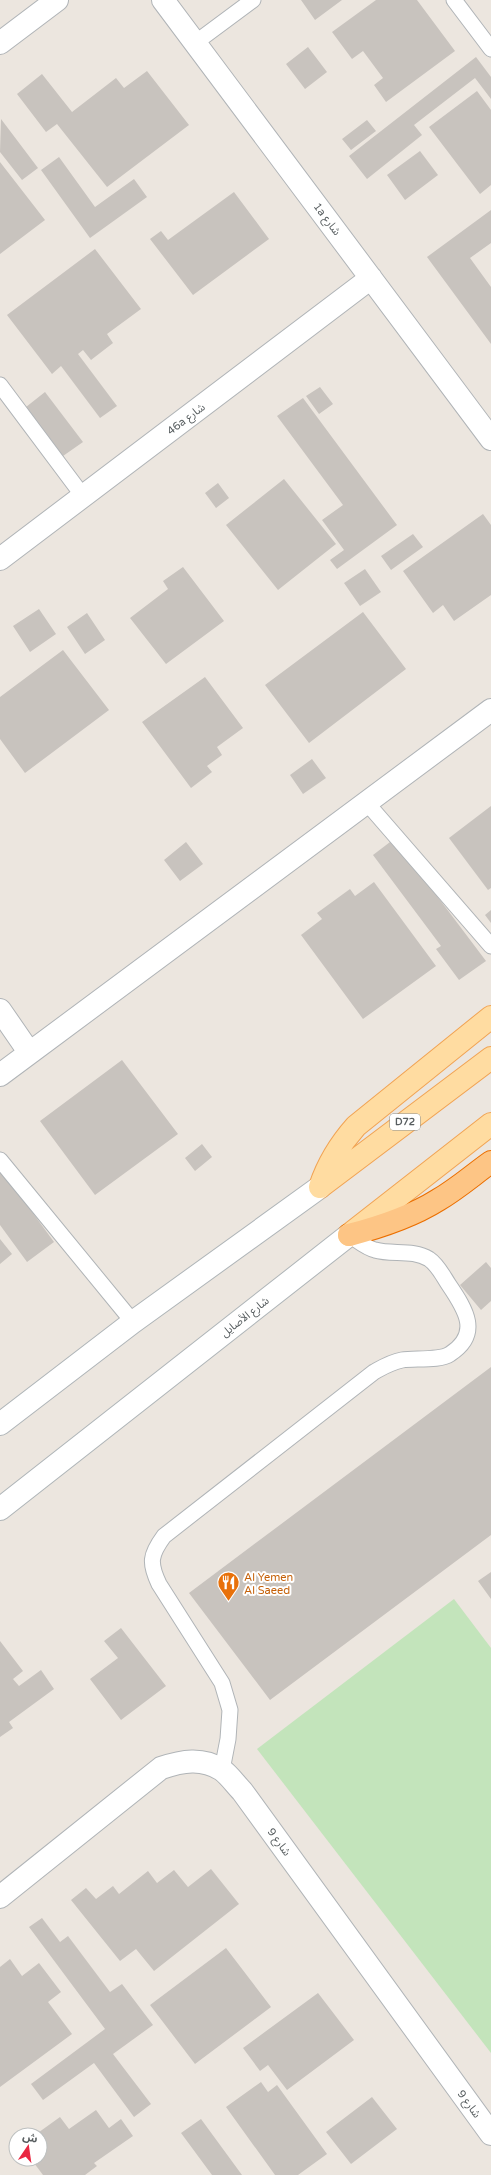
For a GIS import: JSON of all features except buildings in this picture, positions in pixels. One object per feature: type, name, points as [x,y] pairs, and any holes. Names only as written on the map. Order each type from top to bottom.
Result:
[{"type":"highway","points":[[349,1235],[380,1227],[410,1215],[438,1200],[491,1162]]},
{"type":"main road","points":[[320,1187],[328,1164],[340,1144],[356,1126],[491,1017]]},
{"type":"main road","name":"D72","points":[[320,1187],[491,1058]]},
{"type":"main road","name":"شارع الأصايل","points":[[349,1235],[491,1124]]},
{"type":"street","points":[[0,43],[57,0]]},
{"type":"street","name":"1a شارع","points":[[163,0],[491,439]]},
{"type":"street","name":"46a شارع","points":[[0,559],[371,278]]},
{"type":"street","points":[[0,1075],[491,710]]},
{"type":"street","points":[[0,1010],[29,1052]]},
{"type":"street","name":"D72","points":[[0,1424],[133,1322],[320,1187]]},
{"type":"street","name":"شارع الأصايل","points":[[0,1509],[349,1235]]},
{"type":"street","name":"شارع 9","points":[[0,1897],[161,1768],[182,1761],[202,1762],[222,1770],[242,1791],[491,2134]]},
{"type":"lane","points":[[196,44],[253,0]]},
{"type":"lane","points":[[454,0],[491,49]]},
{"type":"lane","points":[[0,385],[83,496]]},
{"type":"lane","points":[[366,802],[491,946]]},
{"type":"lane","points":[[0,1160],[133,1322]]},
{"type":"lane","points":[[222,1770],[228,1739],[230,1710],[222,1683],[159,1584],[152,1568],[154,1550],[164,1536],[374,1372],[388,1364],[402,1360],[447,1356],[460,1347],[468,1333],[468,1317],[461,1302],[438,1268],[429,1259],[417,1254],[374,1250],[349,1235]]},
{"type":"green space","points":[[454,1599],[491,1648],[491,2053],[257,1749]]},
{"type":"place","name":"Al Yemen Al Saeed","points":[[228,1602]]}]
